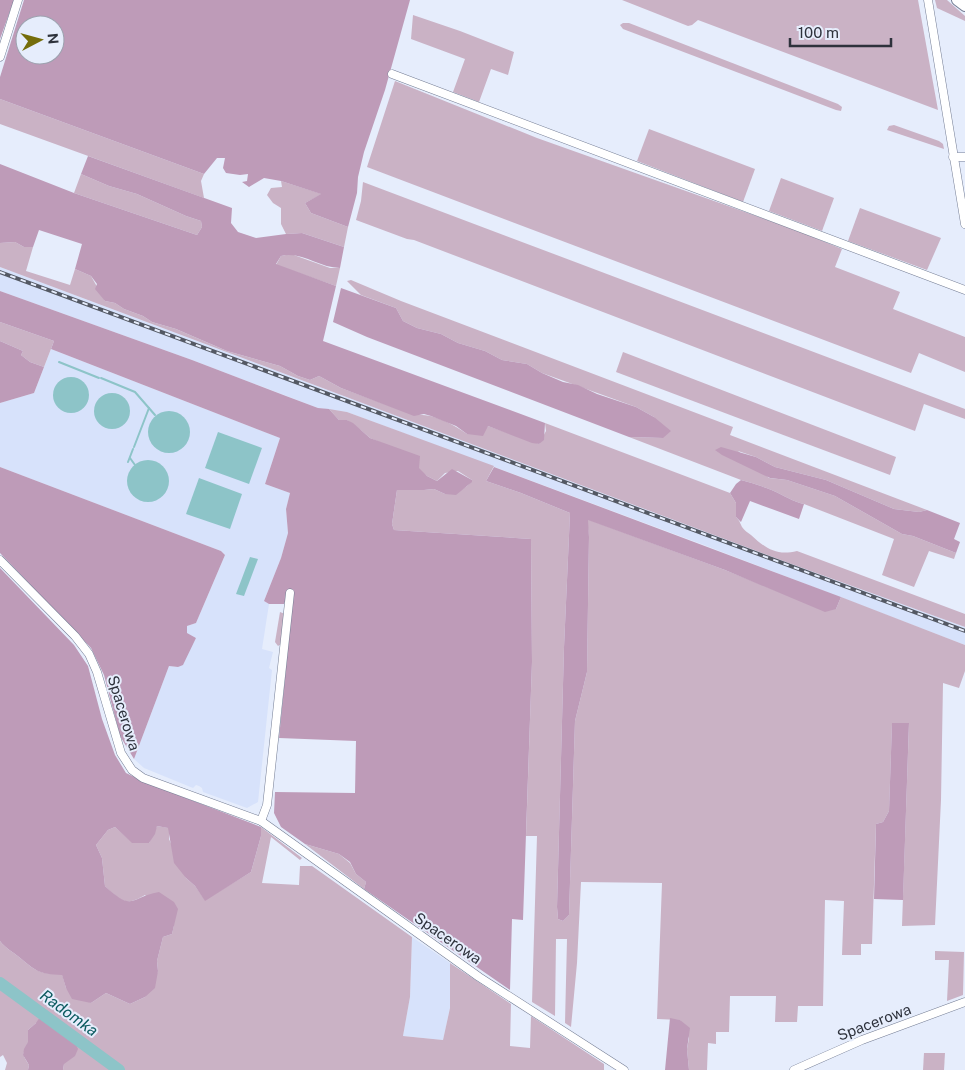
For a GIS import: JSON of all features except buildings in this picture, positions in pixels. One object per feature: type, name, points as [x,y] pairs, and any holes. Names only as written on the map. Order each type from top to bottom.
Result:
[{"type":"street","points":[[0,57],[18,0]]},
{"type":"street","points":[[928,0],[965,224]]},
{"type":"street","points":[[957,0],[965,6]]},
{"type":"street","points":[[392,74],[965,290]]},
{"type":"street","points":[[953,157],[965,157]]},
{"type":"street","name":"Spacerowa","points":[[0,560],[75,636],[89,654],[97,672],[121,753],[132,770],[143,778],[261,821],[479,977],[624,1070]]},
{"type":"street","points":[[261,821],[267,805],[290,593]]},
{"type":"street","name":"Spacerowa","points":[[794,1070],[862,1040],[965,1002]]},
{"type":"shaded area","points":[[0,0],[14,0],[0,39]]},
{"type":"shaded area","points":[[24,0],[410,0],[385,90],[364,152],[358,177],[357,193],[348,227],[311,213],[305,203],[321,194],[281,181],[264,178],[249,187],[242,182],[247,181],[248,174],[226,173],[223,168],[225,158],[217,158],[204,174],[0,99],[0,77],[15,29],[15,65],[65,65],[65,15],[19,15]]},
{"type":"shaded area","points":[[622,0],[918,0],[938,110],[698,20],[688,26]]},
{"type":"shaded area","points":[[935,0],[947,0],[965,16],[965,21],[937,8]]},
{"type":"shaded area","points":[[413,15],[514,52],[508,75],[491,69],[479,102],[453,92],[465,59],[411,39]]},
{"type":"shaded area","points":[[629,23],[838,104],[842,107],[841,111],[623,29],[620,25]]},
{"type":"shaded area","points":[[395,81],[537,138],[801,232],[842,249],[835,267],[900,292],[893,309],[965,337],[965,372],[919,353],[911,373],[367,167]]},
{"type":"shaded area","points":[[0,99],[204,174],[201,181],[204,198],[0,124]]},
{"type":"shaded area","points":[[894,125],[939,141],[943,144],[944,149],[887,130],[889,126]]},
{"type":"shaded area","points":[[649,129],[755,169],[743,202],[637,161]]},
{"type":"shaded area","points":[[88,156],[232,208],[231,223],[238,232],[256,238],[302,233],[344,247],[340,268],[289,255],[281,256],[276,264],[336,286],[323,341],[545,423],[544,440],[539,444],[532,443],[488,426],[483,436],[467,434],[456,426],[431,416],[424,414],[414,416],[341,388],[319,376],[310,380],[280,366],[227,351],[176,329],[152,322],[115,303],[105,301],[95,289],[97,284],[91,276],[75,269],[82,244],[39,230],[33,247],[24,247],[15,242],[0,243],[0,164],[74,193],[197,235],[202,227],[201,221],[137,194],[109,186],[81,174]]},
{"type":"shaded area","points":[[81,174],[109,186],[137,194],[201,221],[202,227],[197,235],[74,193]]},
{"type":"shaded area","points":[[781,178],[834,198],[822,231],[769,211]]},
{"type":"shaded area","points":[[281,181],[322,194],[305,203],[311,213],[348,227],[344,247],[302,233],[286,234],[281,224],[281,208],[273,203],[267,195],[271,188],[282,187]]},
{"type":"shaded area","points":[[363,182],[965,409],[965,419],[924,404],[915,431],[414,240],[356,220]]},
{"type":"shaded area","points":[[860,208],[941,238],[927,270],[848,241]]},
{"type":"shaded area","points":[[15,242],[24,247],[33,247],[26,271],[70,285],[75,269],[91,276],[105,301],[115,303],[152,322],[176,329],[227,351],[280,366],[298,376],[310,380],[319,376],[341,388],[414,415],[442,420],[467,434],[488,426],[539,444],[546,431],[545,423],[730,493],[736,503],[736,517],[742,527],[767,548],[783,553],[797,551],[965,614],[965,627],[786,562],[0,267],[0,243]]},
{"type":"shaded area","points":[[291,254],[330,268],[340,268],[336,286],[276,265],[281,256]]},
{"type":"shaded area","points":[[0,267],[786,562],[965,627],[965,645],[347,412],[318,408],[192,360],[0,291]]},
{"type":"shaded area","points":[[351,280],[401,301],[733,427],[730,435],[927,510],[919,512],[894,509],[826,480],[775,467],[756,457],[738,451],[769,478],[787,480],[835,496],[902,534],[913,536],[956,553],[954,559],[929,551],[914,587],[882,575],[894,539],[795,501],[767,488],[741,480],[629,437],[663,438],[654,417],[636,407],[542,373],[527,364],[502,360],[485,351],[458,343],[441,334],[417,328],[403,321],[396,308],[361,295],[347,281]]},
{"type":"shaded area","points":[[341,288],[396,308],[403,321],[417,328],[441,334],[458,343],[485,351],[502,360],[527,364],[563,382],[578,385],[597,394],[636,407],[654,417],[671,431],[663,438],[629,437],[367,337],[333,322]]},
{"type":"shaded area","points":[[0,291],[192,360],[318,408],[329,409],[339,420],[347,420],[353,423],[370,438],[420,456],[419,468],[427,476],[437,481],[452,469],[472,480],[456,495],[445,494],[434,489],[397,490],[392,524],[394,530],[531,539],[532,662],[523,920],[512,919],[510,990],[364,889],[366,882],[356,874],[350,862],[339,854],[305,844],[281,827],[274,813],[275,792],[355,793],[356,741],[279,738],[293,596],[289,592],[284,604],[269,604],[264,601],[281,558],[288,533],[286,509],[290,493],[265,484],[280,438],[51,349],[54,341],[0,322]]},
{"type":"shaded area","points":[[0,322],[54,341],[44,367],[30,362],[21,355],[23,351],[0,341]]},
{"type":"shaded area","points":[[0,341],[23,351],[21,355],[30,362],[44,367],[34,393],[0,403]]},
{"type":"shaded area","points":[[51,349],[280,438],[265,484],[290,493],[286,509],[288,533],[281,558],[264,601],[269,604],[262,649],[273,652],[269,668],[272,670],[258,802],[247,808],[203,792],[199,786],[196,785],[193,788],[144,768],[134,759],[169,666],[178,667],[196,638],[186,633],[187,626],[196,623],[225,555],[221,551],[0,467],[0,403],[34,393]]},
{"type":"shaded area","points":[[623,352],[896,457],[890,475],[616,372]]},
{"type":"shaded area","points":[[71,377],[78,378],[84,382],[88,388],[88,402],[84,408],[78,412],[71,413],[64,412],[58,408],[54,402],[53,395],[54,388],[58,382],[64,378]]},
{"type":"shaded area","points":[[112,393],[119,394],[125,398],[129,404],[129,418],[125,424],[119,428],[112,429],[105,428],[99,424],[95,418],[94,411],[95,404],[99,398],[105,394]]},
{"type":"shaded area","points":[[329,409],[347,412],[494,466],[486,481],[570,513],[564,647],[558,919],[563,921],[569,915],[575,721],[587,672],[589,537],[587,519],[789,596],[836,609],[841,597],[965,645],[965,671],[959,688],[943,683],[941,800],[935,925],[902,926],[909,724],[892,724],[889,811],[883,822],[876,824],[872,944],[861,944],[861,955],[842,955],[844,901],[825,900],[823,1006],[798,1006],[797,1022],[775,1022],[776,996],[730,996],[729,1032],[716,1032],[716,1044],[708,1043],[707,1070],[689,1070],[687,1049],[689,1038],[680,1020],[657,1019],[662,883],[581,882],[577,963],[571,1027],[565,1023],[567,939],[556,939],[555,1016],[532,1002],[537,836],[526,836],[532,662],[531,539],[394,530],[392,524],[397,490],[434,489],[445,494],[464,488],[472,480],[458,471],[445,473],[437,481],[427,476],[384,444],[370,438],[347,420],[339,420]]},
{"type":"shaded area","points":[[173,411],[181,414],[187,420],[190,432],[187,444],[181,450],[165,453],[157,450],[151,444],[148,428],[151,420],[157,414]]},
{"type":"shaded area","points":[[218,432],[262,448],[249,484],[205,468]]},
{"type":"shaded area","points":[[721,447],[756,457],[775,467],[826,480],[894,509],[919,512],[927,510],[960,523],[954,539],[960,542],[956,553],[913,536],[902,534],[835,496],[787,480],[770,478],[715,450]]},
{"type":"shaded area","points":[[152,460],[160,463],[166,469],[169,481],[166,493],[160,499],[144,502],[136,499],[130,493],[127,477],[130,469],[136,463]]},
{"type":"shaded area","points":[[0,467],[221,551],[225,555],[196,623],[187,626],[187,633],[196,638],[183,665],[178,667],[169,666],[134,759],[120,736],[104,675],[91,648],[0,553]]},
{"type":"shaded area","points":[[494,467],[841,597],[836,609],[825,612],[725,570],[588,520],[587,672],[575,721],[569,915],[563,921],[558,919],[557,907],[564,647],[570,513],[486,481]]},
{"type":"shaded area","points":[[199,478],[242,494],[230,529],[186,514]]},
{"type":"shaded area","points":[[741,480],[767,488],[804,504],[799,519],[750,501],[741,522],[736,517],[736,503],[730,493]]},
{"type":"shaded area","points":[[250,557],[258,559],[244,596],[236,594]]},
{"type":"shaded area","points":[[0,568],[74,645],[88,666],[102,719],[115,755],[126,773],[261,827],[261,836],[251,872],[205,901],[195,886],[174,863],[168,828],[157,826],[155,834],[149,843],[132,843],[115,827],[108,830],[96,845],[102,858],[105,886],[114,894],[121,899],[131,901],[159,892],[174,902],[178,909],[172,934],[163,937],[157,961],[158,971],[155,988],[145,997],[130,1004],[106,993],[91,1003],[72,999],[62,975],[38,971],[6,948],[0,941]]},
{"type":"shaded area","points":[[280,612],[285,614],[281,644],[278,646],[275,642]]},
{"type":"shaded area","points":[[892,723],[909,723],[903,900],[874,899],[876,824],[883,822],[889,811]]},
{"type":"shaded area","points":[[157,826],[169,828],[169,839],[186,878],[195,886],[205,900],[251,872],[261,836],[261,827],[302,858],[300,860],[271,837],[262,883],[299,885],[300,866],[312,866],[412,937],[410,997],[403,1036],[443,1040],[450,1008],[450,963],[511,1004],[510,1046],[530,1048],[531,1016],[604,1064],[604,1070],[63,1070],[64,1064],[36,1023],[28,1030],[28,1043],[24,1053],[24,1057],[29,1065],[28,1070],[5,1070],[7,1063],[3,1055],[0,1057],[0,941],[6,948],[38,971],[62,974],[66,988],[91,1003],[106,993],[130,1004],[145,997],[158,971],[157,961],[163,937],[172,934],[174,925],[145,895],[133,901],[124,901],[119,899],[105,886],[102,858],[96,845],[108,830],[115,827],[133,843],[149,843]]},
{"type":"shaded area","points":[[305,844],[339,854],[350,863],[356,874],[366,882],[364,889]]},
{"type":"shaded area","points":[[412,937],[450,963],[450,1008],[443,1040],[403,1036],[410,997]]},
{"type":"shaded area","points":[[935,951],[964,952],[963,995],[947,1001],[949,960],[935,960]]},
{"type":"shaded area","points":[[40,1017],[67,1034],[78,1049],[75,1056],[64,1064],[63,1070],[28,1070],[29,1065],[23,1055],[28,1042],[28,1030]]},
{"type":"shaded area","points":[[670,1018],[680,1020],[690,1028],[687,1049],[689,1070],[665,1070]]},
{"type":"shaded area","points":[[924,1053],[945,1053],[944,1070],[923,1070]]},
{"type":"waterway","points":[[59,362],[99,378]]},
{"type":"waterway","points":[[101,378],[135,392],[155,415]]},
{"type":"waterway","points":[[134,447],[149,408]]},
{"type":"waterway","points":[[128,462],[133,449]]},
{"type":"waterway","points":[[130,458],[135,465]]},
{"type":"waterway","name":"Radomka","points":[[0,983],[119,1070]]},
{"type":"railway","points":[[0,272],[965,631]]}]
